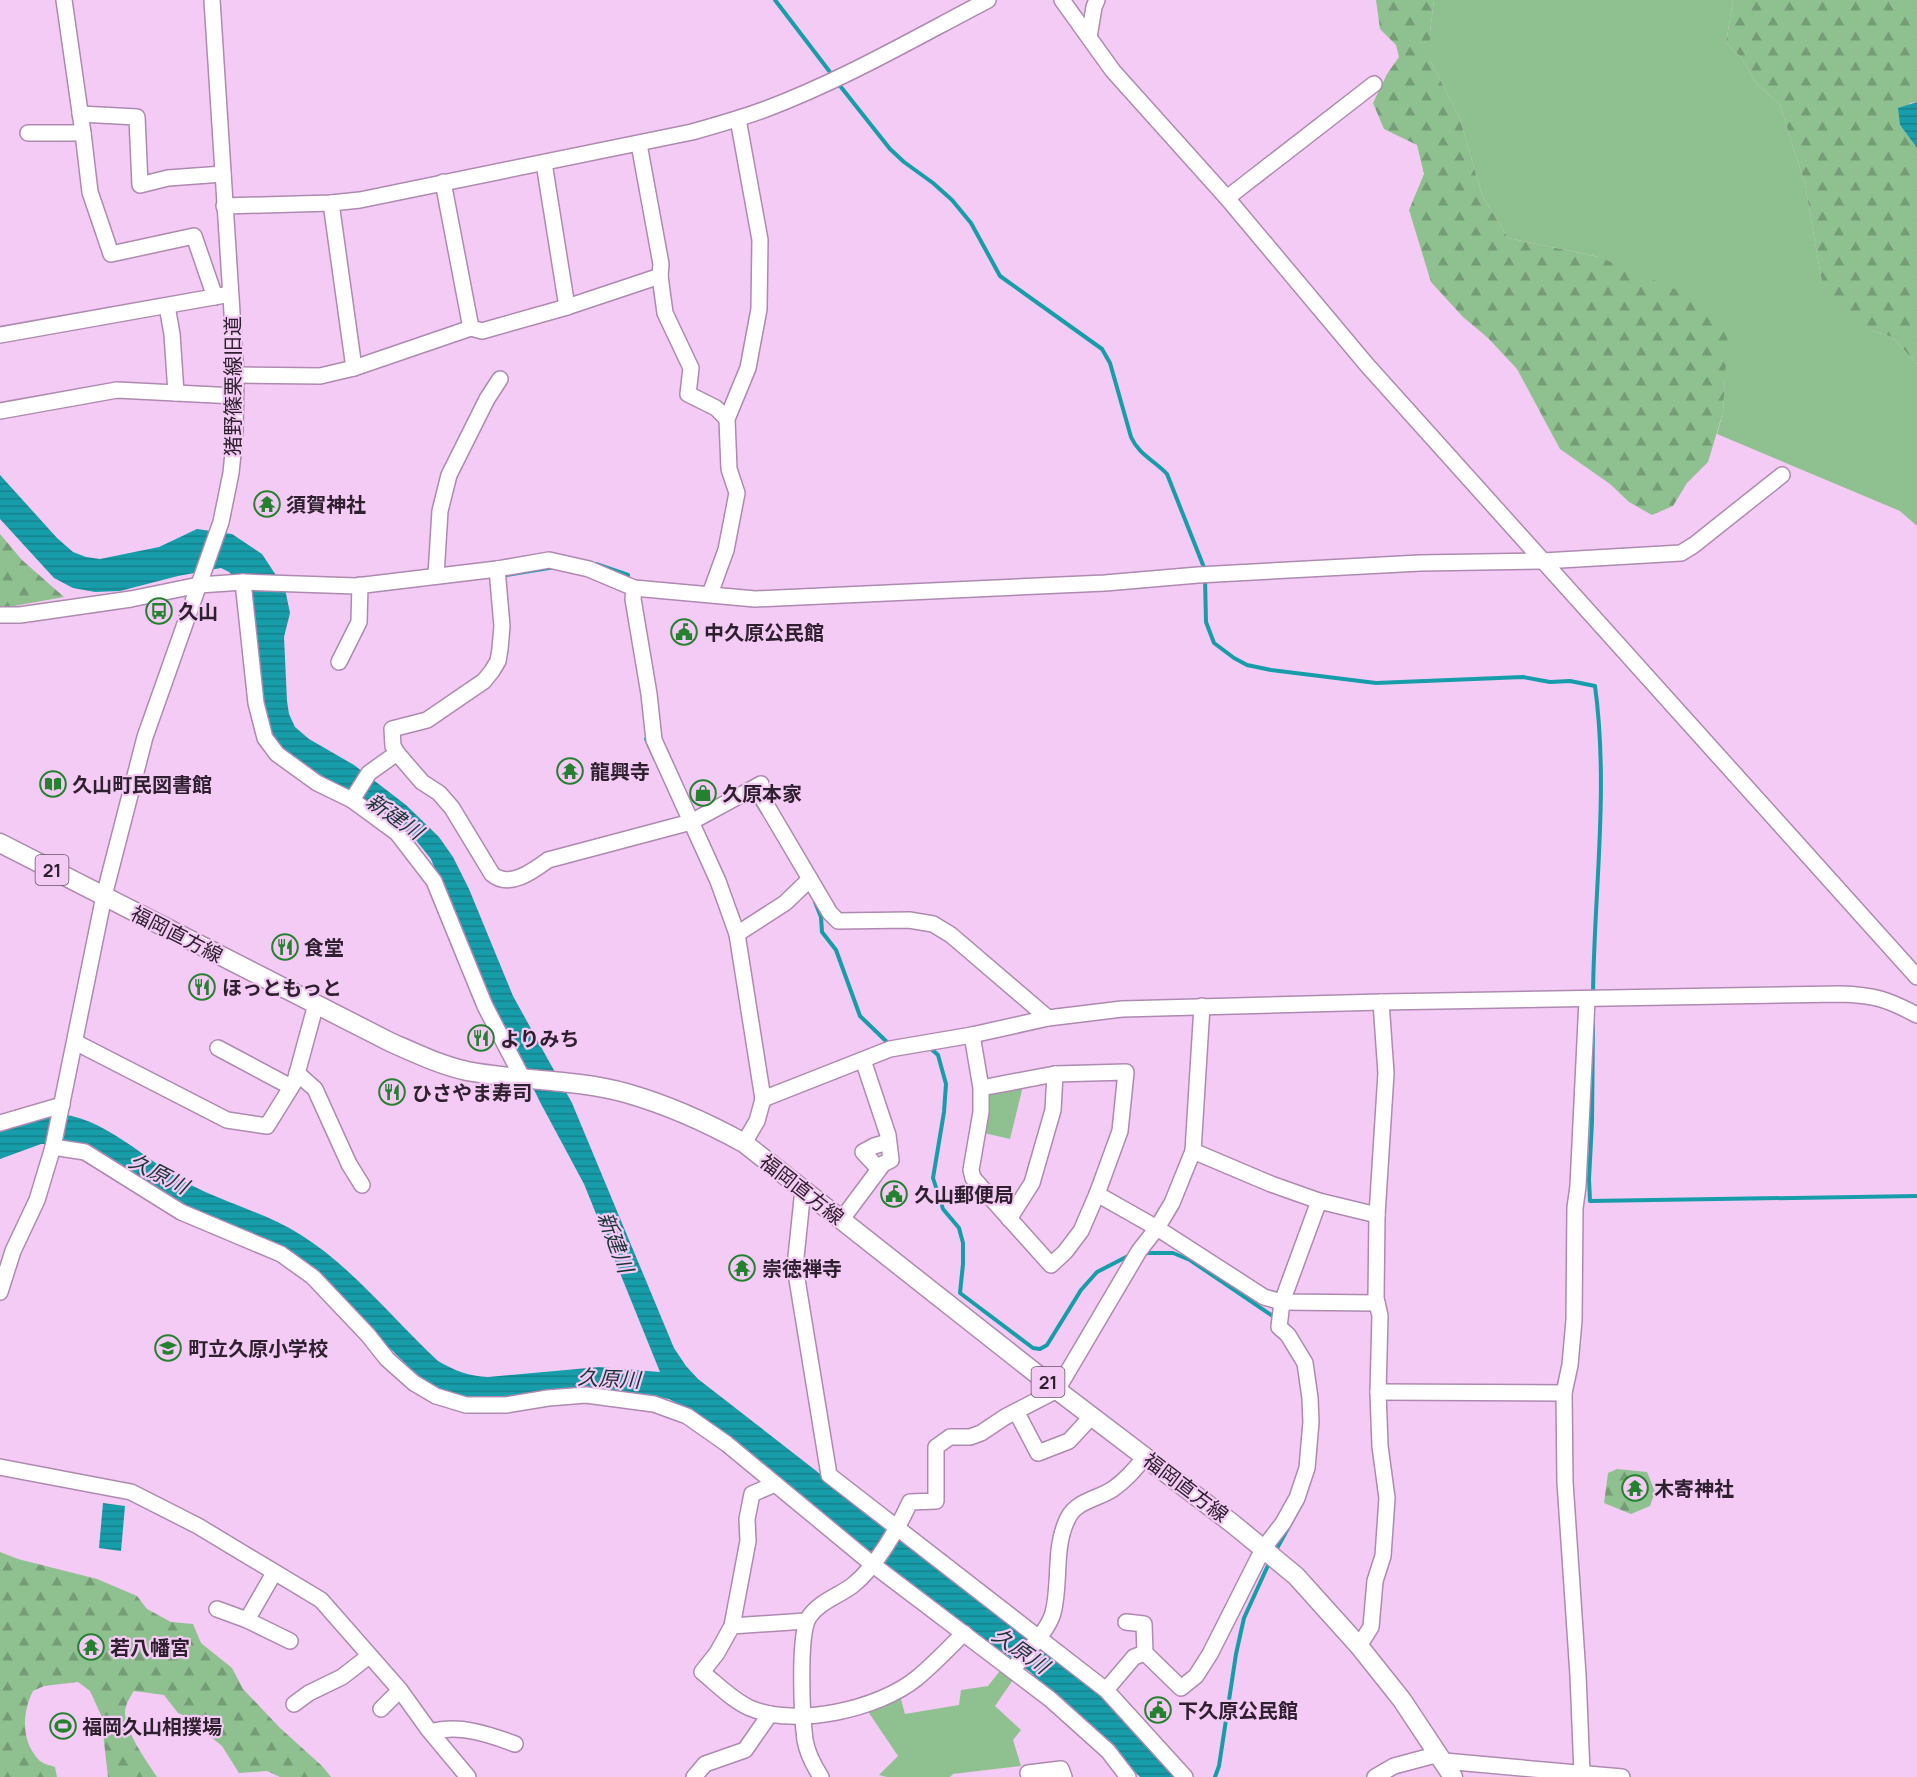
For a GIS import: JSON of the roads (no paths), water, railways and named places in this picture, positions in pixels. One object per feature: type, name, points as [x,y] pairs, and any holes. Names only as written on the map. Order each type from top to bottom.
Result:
[{"type":"main road","name":"福岡直方線","points":[[0,843],[390,1042],[428,1059],[464,1070],[624,1093],[688,1114],[744,1143],[1296,1576],[1359,1646],[1402,1700],[1445,1764]]},
{"type":"street","points":[[0,335],[223,296],[194,236],[111,254],[90,192],[64,0]]},
{"type":"street","name":"猪野篠栗線旧道","points":[[0,1292],[13,1251],[37,1200],[53,1146],[104,896],[145,737],[221,522],[231,473],[235,433],[236,375],[223,296],[223,174],[212,0]]},
{"type":"street","points":[[224,206],[360,200],[639,144],[738,119],[804,94],[844,75],[988,0]]},
{"type":"street","points":[[1062,0],[1113,71],[1227,198],[1367,365],[1917,978]]},
{"type":"street","points":[[1089,37],[1097,0]]},
{"type":"street","points":[[1227,198],[1374,84]]},
{"type":"street","points":[[80,114],[137,117],[140,185],[168,178],[223,174]]},
{"type":"street","points":[[710,594],[726,550],[737,493],[729,469],[727,419],[748,368],[759,309],[760,240],[738,119]]},
{"type":"street","points":[[28,133],[83,133]]},
{"type":"street","points":[[639,144],[661,264],[660,276],[665,313],[691,368],[688,394],[716,408],[727,419]]},
{"type":"street","points":[[544,163],[567,307]]},
{"type":"street","points":[[442,182],[471,328]]},
{"type":"street","points":[[331,203],[354,368]]},
{"type":"street","points":[[236,375],[320,376],[354,368],[471,328],[482,331],[567,307],[660,276]]},
{"type":"street","points":[[167,306],[172,334],[176,393]]},
{"type":"street","points":[[436,574],[440,511],[449,475],[487,399],[500,379]]},
{"type":"street","points":[[0,411],[117,390],[235,396]]},
{"type":"street","points":[[0,615],[20,615],[131,599],[199,585],[243,582],[360,585],[555,561],[589,569],[634,588],[755,599],[1105,583],[1198,575],[1420,563],[1543,561],[1681,553],[1782,475]]},
{"type":"street","points":[[497,569],[502,626],[500,649],[492,671],[484,681],[427,720],[392,729],[393,746],[397,753],[422,782],[452,807],[492,874],[498,879],[506,881],[533,871],[548,860],[691,822],[761,784],[764,801],[830,912],[838,921],[909,920],[933,924],[951,935],[1048,1018]]},
{"type":"street","points":[[243,582],[256,703],[265,738],[277,754],[317,783],[352,800],[398,833],[434,881],[485,1006],[523,1079]]},
{"type":"street","points":[[339,662],[359,622],[360,585]]},
{"type":"street","points":[[634,588],[633,598],[654,740],[718,881],[737,934],[762,1099],[757,1121],[744,1143]]},
{"type":"street","points":[[352,800],[369,773],[397,753]]},
{"type":"street","points":[[737,934],[785,903],[810,879]]},
{"type":"street","points":[[762,1099],[890,1049],[972,1035],[1048,1018],[1122,1009],[1381,1002],[1866,995],[1890,1001],[1917,1015]]},
{"type":"street","points":[[1582,1773],[1565,1482],[1564,1393],[1570,1365],[1574,1320],[1575,1208],[1587,1000]]},
{"type":"street","points":[[1359,1646],[1371,1627],[1375,1581],[1383,1556],[1387,1498],[1380,1446],[1378,1392],[1380,1316],[1377,1303],[1377,1215],[1386,1073],[1381,1002]]},
{"type":"street","points":[[75,1042],[228,1120],[267,1126],[294,1080],[316,1004]]},
{"type":"street","points":[[822,1777],[805,1742],[802,1642],[806,1621],[824,1602],[852,1586],[872,1564],[898,1529],[910,1502],[936,1501],[936,1447],[950,1437],[970,1437],[981,1433],[1057,1389],[1139,1251],[1157,1228],[1172,1203],[1193,1151],[1202,1006]]},
{"type":"street","points":[[972,1035],[981,1088],[981,1112],[971,1170],[973,1178],[1051,1265],[1065,1252],[1081,1231],[1097,1194],[1120,1131],[1126,1072],[1055,1074],[981,1088]]},
{"type":"street","points":[[218,1048],[315,1089],[349,1164],[362,1185]]},
{"type":"street","points":[[842,1219],[879,1169],[891,1160],[878,1101],[863,1060]]},
{"type":"street","points":[[1009,1219],[1032,1183],[1053,1110],[1055,1074]]},
{"type":"street","points":[[0,1123],[61,1109]]},
{"type":"street","points":[[879,1169],[863,1152],[888,1142]]},
{"type":"street","points":[[53,1146],[85,1152],[181,1212],[281,1254],[313,1277],[368,1335],[387,1359],[414,1383],[436,1396],[466,1405],[506,1405],[586,1395],[654,1404],[687,1416],[726,1444],[872,1564],[1050,1699],[1108,1752],[1128,1777]]},
{"type":"street","points":[[1193,1151],[1271,1184],[1319,1200],[1377,1215]]},
{"type":"street","points":[[803,1189],[795,1267],[829,1475],[1106,1690],[1185,1777]]},
{"type":"street","points":[[1097,1194],[1157,1228],[1264,1298],[1282,1302],[1377,1303]]},
{"type":"street","points":[[1126,1622],[1144,1624],[1145,1653],[1181,1688],[1196,1676],[1210,1654],[1263,1549],[1283,1523],[1297,1498],[1307,1468],[1310,1398],[1305,1363],[1288,1335],[1280,1327],[1282,1302],[1319,1200]]},
{"type":"street","points":[[1378,1392],[1564,1393]]},
{"type":"street","points":[[1017,1413],[1038,1453],[1069,1441],[1092,1416]]},
{"type":"street","points":[[1013,1669],[1039,1638],[1053,1615],[1063,1530],[1069,1515],[1088,1500],[1110,1491],[1126,1479],[1145,1457]]},
{"type":"street","points":[[0,1467],[131,1492],[198,1526],[321,1600],[400,1690],[460,1774]]},
{"type":"street","points":[[775,1484],[752,1494],[747,1519],[748,1541],[732,1626],[717,1653],[702,1672],[734,1698],[750,1708],[770,1714],[821,1714],[861,1707],[900,1689],[917,1678],[964,1633]]},
{"type":"street","points":[[247,1620],[274,1573]]},
{"type":"street","points":[[217,1609],[247,1620],[290,1641]]},
{"type":"street","points":[[732,1626],[806,1621]]},
{"type":"street","points":[[1106,1690],[1134,1657],[1145,1653]]},
{"type":"street","points":[[294,1704],[309,1693],[342,1677],[369,1656]]},
{"type":"street","points":[[381,1709],[400,1690]]},
{"type":"street","points":[[693,1777],[705,1764],[745,1750],[770,1714]]},
{"type":"street","points":[[430,1732],[439,1730],[480,1732],[515,1744]]},
{"type":"street","points":[[1375,1777],[1394,1771],[1445,1764],[1622,1777]]},
{"type":"street","points":[[1028,1773],[1060,1769],[1064,1777]]},
{"type":"water","points":[[1917,102],[1917,148],[1900,125],[1898,108]]},
{"type":"water","points":[[0,475],[57,538],[73,552],[86,557],[100,559],[159,547],[197,529],[232,534],[262,554],[285,589],[290,613],[284,637],[287,701],[289,714],[295,727],[309,739],[354,765],[406,805],[439,837],[453,857],[469,889],[513,996],[572,1103],[674,1348],[686,1366],[698,1379],[1108,1698],[1179,1777],[1140,1777],[1078,1715],[1029,1671],[952,1617],[691,1411],[669,1399],[635,1393],[587,1390],[505,1400],[467,1398],[440,1391],[414,1372],[292,1252],[192,1210],[72,1144],[41,1144],[0,1159],[0,1130],[30,1118],[48,1114],[67,1115],[86,1120],[122,1139],[189,1184],[274,1220],[301,1235],[355,1278],[438,1361],[450,1368],[488,1377],[599,1367],[660,1372],[584,1184],[540,1102],[468,954],[431,859],[411,834],[360,798],[287,755],[276,745],[262,713],[250,593],[229,572],[221,568],[120,591],[95,592],[73,588],[54,578],[0,519]]},
{"type":"water","points":[[103,1503],[125,1506],[121,1551],[99,1548]]},
{"type":"waterway","points":[[775,0],[833,76]]},
{"type":"waterway","points":[[837,82],[890,149],[952,200],[971,223],[1000,276],[1102,349],[1110,363],[1131,437],[1142,453],[1167,474],[1205,570]]},
{"type":"waterway","points":[[596,564],[628,575],[628,582]]},
{"type":"waterway","points":[[500,576],[555,567]]},
{"type":"waterway","points":[[1205,578],[1206,622],[1214,643],[1247,665],[1376,683],[1523,677],[1550,682],[1570,681],[1595,686],[1601,763],[1601,802],[1593,995]]},
{"type":"waterway","points":[[646,739],[655,759]]},
{"type":"waterway","points":[[751,794],[763,813]]},
{"type":"waterway","points":[[815,902],[821,917],[822,932],[836,950],[860,1016],[888,1043]]},
{"type":"waterway","points":[[1593,1024],[1590,1201],[1917,1196]]},
{"type":"waterway","points":[[928,1046],[938,1055],[946,1084],[944,1112],[933,1178],[943,1209],[959,1228],[963,1243],[960,1293],[1033,1348],[1040,1349],[1047,1345],[1081,1290],[1097,1272],[1132,1254]]},
{"type":"waterway","points":[[1142,1253],[1173,1253],[1190,1260],[1277,1319]]},
{"type":"waterway","points":[[1275,1552],[1303,1501]]},
{"type":"waterway","points":[[1215,1777],[1219,1766],[1236,1654],[1244,1618],[1270,1561]]},
{"type":"place","name":"須賀神社","points":[[267,504]]},
{"type":"place","name":"久山","points":[[159,611]]},
{"type":"place","name":"中久原公民館","points":[[684,632]]},
{"type":"place","name":"龍興寺","points":[[570,771]]},
{"type":"place","name":"久山町民図書館","points":[[53,784]]},
{"type":"place","name":"久原本家","points":[[703,793]]},
{"type":"place","name":"食堂","points":[[285,947]]},
{"type":"place","name":"ほっともっと","points":[[202,987]]},
{"type":"place","name":"よりみち","points":[[481,1038]]},
{"type":"place","name":"ひさやま寿司","points":[[392,1092]]},
{"type":"place","name":"久山郵便局","points":[[894,1194]]},
{"type":"place","name":"崇徳禅寺","points":[[742,1268]]},
{"type":"place","name":"町立久原小学校","points":[[168,1348]]},
{"type":"place","name":"木寄神社","points":[[1635,1488]]},
{"type":"place","name":"若八幡宮","points":[[91,1647]]},
{"type":"place","name":"下久原公民館","points":[[1158,1710]]},
{"type":"place","name":"福岡久山相撲場","points":[[63,1726]]},
{"type":"water label","name":"新建川","points":[[395,816]]},
{"type":"water label","name":"久原川","points":[[159,1173]]},
{"type":"water label","name":"新建川","points":[[616,1242]]},
{"type":"water label","name":"久原川","points":[[609,1378]]},
{"type":"water label","name":"久原川","points":[[1021,1650]]}]
